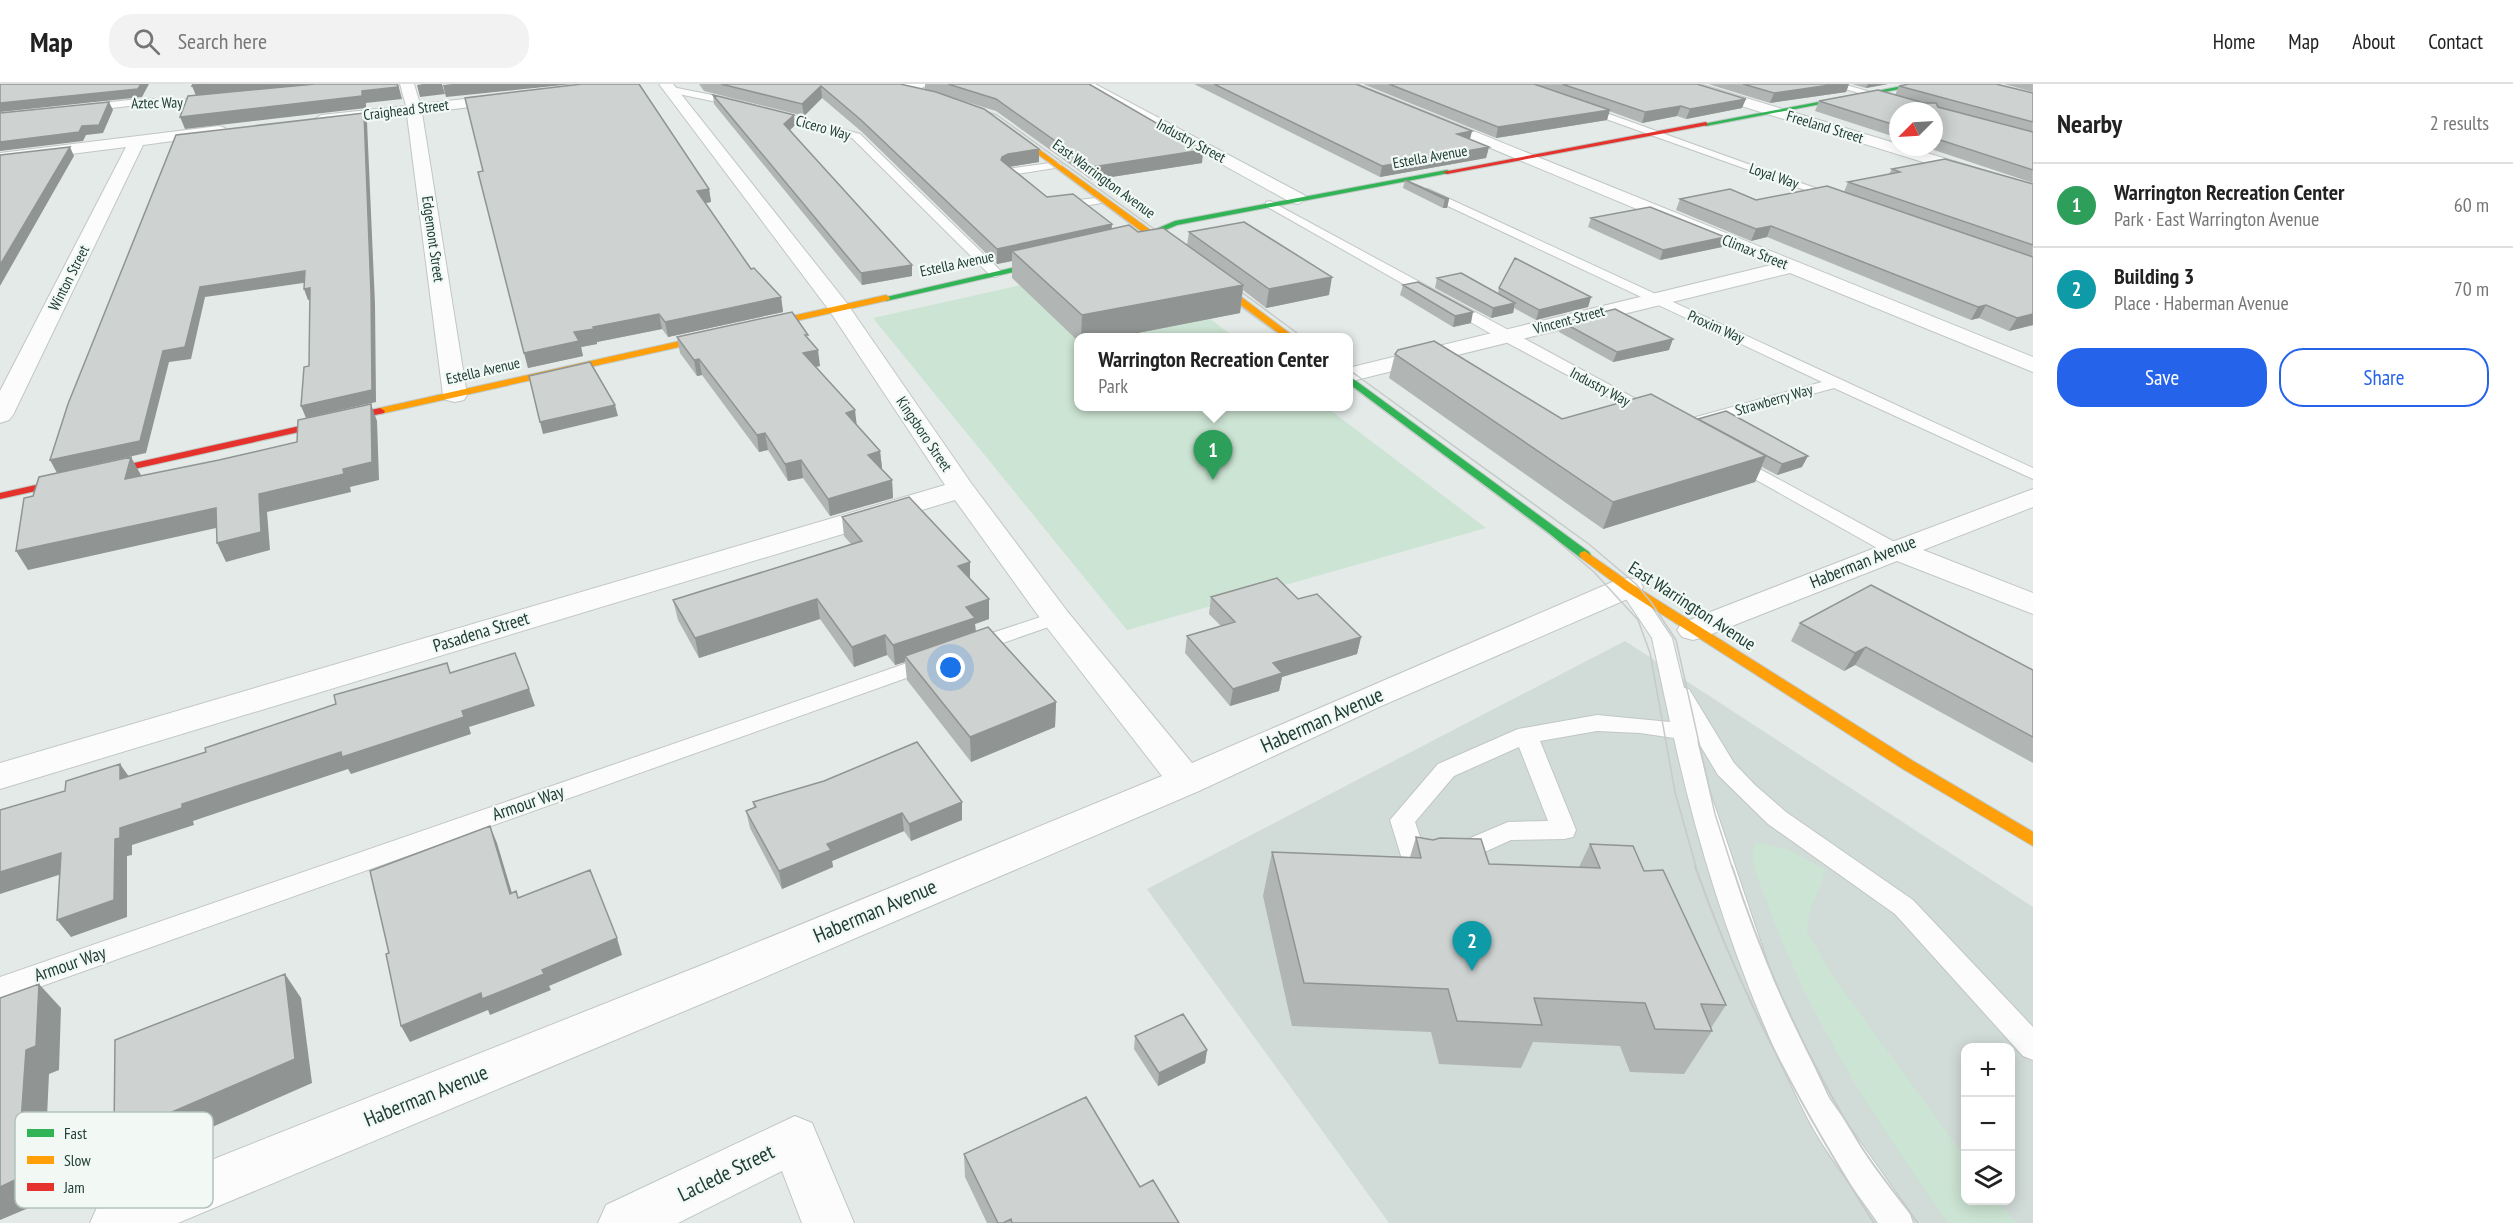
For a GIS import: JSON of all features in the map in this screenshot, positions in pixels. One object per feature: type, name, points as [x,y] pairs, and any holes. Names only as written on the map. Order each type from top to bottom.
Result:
[{"type":"street","name":"Edgemont Street","points":[[407,84],[414,109],[454,395]]},
{"type":"street","points":[[886,86],[921,84]]},
{"type":"street","name":"Industry Street","points":[[1084,84],[1298,199]]},
{"type":"street","name":"Climax Street","points":[[1344,84],[2033,365]]},
{"type":"street","name":"Freeland Street","points":[[1685,84],[2033,191]]},
{"type":"street","name":"Estella Avenue","points":[[1111,248],[1174,223],[1399,179],[1777,113],[1923,84]]},
{"type":"street","points":[[886,86],[932,96]]},
{"type":"street","name":"Kingsboro Street","points":[[669,87],[838,306],[961,489],[1056,618],[1186,782]]},
{"type":"street","name":"Craighead Street","points":[[310,121],[529,96]]},
{"type":"street","name":"East Warrington Avenue","points":[[990,116],[1172,249]]},
{"type":"street","points":[[0,158],[230,130]]},
{"type":"street","name":"Winton Street","points":[[0,416],[137,141]]},
{"type":"street","name":"Estella Avenue","points":[[0,496],[454,395],[838,306],[1065,258]]},
{"type":"street","points":[[1190,263],[1286,333]]},
{"type":"street","name":"Vincent Street","points":[[1353,375],[1652,298],[1791,267]]},
{"type":"street","name":"East Warrington Avenue","points":[[1353,380],[1628,587],[1693,630],[2033,840]]},
{"type":"street","name":"Pasadena Street","points":[[0,776],[961,489]]},
{"type":"street","name":"Haberman Avenue","points":[[1693,630],[1893,549],[2033,497]]},
{"type":"street","points":[[1893,549],[2033,604]]},
{"type":"street","name":"Haberman Avenue","points":[[213,1183],[722,976],[1186,782],[1367,699],[1628,587]]},
{"type":"street","name":"Laclede Street","points":[[624,1223],[795,1139],[828,1223]]},
{"type":"street","name":"Haberman Avenue","points":[[116,1223],[153,1208]]},
{"type":"lane","points":[[1833,84],[1899,102]]},
{"type":"lane","name":"Cicero Way","points":[[669,87],[856,136],[996,273]]},
{"type":"lane","name":"Aztec Way","points":[[69,110],[138,102],[223,102]]},
{"type":"lane","name":"Loyal Way","points":[[1569,103],[1854,204]]},
{"type":"lane","points":[[1057,165],[1008,172],[1052,207],[1103,200]]},
{"type":"lane","name":"Proxim Way","points":[[1399,179],[2033,474]]},
{"type":"lane","name":"Industry Way","points":[[1270,204],[1507,337],[1665,421]]},
{"type":"lane","name":"Strawberry Way","points":[[1683,425],[1837,382]]},
{"type":"lane","points":[[1717,450],[1893,549]]},
{"type":"lane","points":[[1628,587],[1662,638],[1697,789],[1759,979],[1818,1108],[1897,1223]]},
{"type":"lane","name":"Armour Way","points":[[0,989],[1056,618]]},
{"type":"lane","points":[[1674,683],[1726,770],[1777,818],[1904,907],[2033,1047]]},
{"type":"lane","points":[[1526,735],[1564,830],[1508,831],[1419,872],[1402,820],[1446,770],[1526,735],[1597,723],[1640,725],[1683,732]]},
{"type":"shaded area","points":[[1625,641],[2033,907],[2033,1223],[1389,1223],[1147,889]]},
{"type":"green space","points":[[1133,260],[1229,333],[1074,333],[1074,411],[1331,411],[1486,528],[1127,630],[873,318]]},
{"type":"green space","points":[[1756,842],[1787,849],[1826,870],[1809,915],[1807,931],[1832,975],[1961,1152],[1961,1205],[2001,1205],[2017,1223],[1948,1223],[1894,1145],[1844,1065],[1821,1023],[1780,938],[1754,868],[1753,848]]},
{"type":"building","points":[[0,84],[141,84],[138,89],[0,103]]},
{"type":"building","points":[[315,84],[397,84],[398,87],[362,91],[362,96],[180,117],[188,96]]},
{"type":"building","points":[[582,84],[639,84],[709,189],[697,191],[751,269],[754,268],[781,297],[665,322],[659,314],[593,327],[594,329],[574,332],[579,341],[524,353],[478,172],[483,171],[465,98]]},
{"type":"building","points":[[721,84],[900,84],[936,92],[984,109],[1039,149],[1008,154],[1001,160],[1047,197],[1073,194],[1112,224],[997,249],[861,120],[821,86],[802,104]]},
{"type":"building","points":[[948,84],[1089,84],[1203,150],[1092,167],[996,99]]},
{"type":"building","points":[[1214,84],[1356,84],[1472,131],[1457,134],[1489,147],[1382,166]]},
{"type":"building","points":[[1389,84],[1534,84],[1610,110],[1498,127]]},
{"type":"building","points":[[1562,84],[1697,84],[1746,99],[1690,109],[1681,106],[1645,112]]},
{"type":"building","points":[[1743,84],[1837,84],[1774,93]]},
{"type":"building","points":[[1996,84],[2033,93],[2033,122],[1899,86]]},
{"type":"building","points":[[1878,90],[1920,102],[1889,102],[1889,123],[1819,101]]},
{"type":"building","points":[[713,95],[794,115],[784,124],[912,265],[861,273]]},
{"type":"building","points":[[109,102],[99,125],[82,126],[79,132],[0,142],[0,113]]},
{"type":"building","points":[[1943,108],[2033,132],[2033,170],[1943,141]]},
{"type":"building","points":[[364,113],[371,293],[372,390],[301,406],[304,367],[309,366],[310,288],[304,289],[305,271],[200,287],[185,347],[163,351],[140,441],[50,460],[68,404],[176,135]]},
{"type":"building","points":[[70,147],[0,265],[0,155]]},
{"type":"building","points":[[1945,159],[2033,184],[2033,245],[1848,182],[1900,172],[1892,169]]},
{"type":"building","points":[[1405,180],[1449,199],[1445,199]]},
{"type":"building","points":[[1827,186],[2033,257],[2033,314],[2017,318],[1986,305],[1978,307],[1771,226],[1756,229],[1680,199],[1730,189],[1756,200]]},
{"type":"building","points":[[1650,207],[1725,237],[1663,250],[1591,218]]},
{"type":"building","points":[[1244,222],[1332,277],[1269,289],[1189,232]]},
{"type":"building","points":[[1129,225],[1138,232],[1163,228],[1243,285],[1082,315],[1012,251]]},
{"type":"building","points":[[1515,258],[1591,297],[1539,310],[1499,288]]},
{"type":"building","points":[[1461,273],[1515,303],[1493,308],[1437,278]]},
{"type":"building","points":[[1418,282],[1473,312],[1455,316],[1403,285]]},
{"type":"building","points":[[1615,309],[1673,339],[1617,352],[1562,322]]},
{"type":"building","points":[[792,312],[808,335],[805,335],[818,350],[803,353],[855,410],[846,413],[880,451],[868,455],[892,480],[828,499],[801,460],[785,464],[765,433],[757,435],[699,359],[694,360],[677,337]]},
{"type":"building","points":[[1434,341],[1562,419],[1651,394],[1766,456],[1613,502],[1395,354],[1398,350]]},
{"type":"building","points":[[590,362],[615,405],[540,422],[529,376]]},
{"type":"building","points":[[371,404],[372,462],[343,469],[344,474],[259,494],[261,532],[217,543],[216,508],[16,551],[24,498],[33,496],[39,477],[131,457],[125,479],[219,460],[297,442],[298,420]]},
{"type":"building","points":[[1726,411],[1808,456],[1782,464],[1698,419]]},
{"type":"building","points":[[909,497],[970,562],[958,566],[989,599],[966,607],[975,618],[893,645],[885,635],[852,647],[817,599],[695,638],[673,600],[862,541],[842,517]]},
{"type":"building","points":[[1277,578],[1298,599],[1317,594],[1361,637],[1273,663],[1282,673],[1233,689],[1187,636],[1235,622],[1211,597]]},
{"type":"building","points":[[1871,585],[2033,670],[2033,737],[1866,647],[1855,653],[1800,623]]},
{"type":"building","points":[[988,627],[1056,702],[970,737],[905,656]]},
{"type":"building","points":[[515,653],[529,689],[462,711],[464,717],[342,757],[341,752],[182,804],[182,808],[120,828],[120,838],[115,839],[114,900],[57,920],[61,853],[0,872],[0,810],[65,791],[66,781],[120,764],[120,779],[206,752],[205,748],[336,704],[334,695],[447,663],[450,673]]},
{"type":"building","points":[[917,742],[962,802],[909,824],[902,813],[827,844],[831,850],[779,871],[746,811],[756,807],[753,802],[824,781]]},
{"type":"building","points":[[490,826],[510,894],[516,891],[518,898],[590,870],[617,938],[542,970],[544,974],[482,999],[481,993],[401,1026],[386,954],[389,953],[370,871]]},
{"type":"building","points":[[1416,837],[1433,840],[1440,838],[1481,839],[1489,864],[1600,868],[1590,844],[1633,846],[1644,871],[1663,870],[1726,1005],[1701,1004],[1712,1031],[1655,1029],[1645,1003],[1534,998],[1542,1025],[1457,1021],[1448,989],[1304,983],[1272,852],[1421,858]]},
{"type":"building","points":[[285,974],[295,1059],[172,1112],[114,1112],[115,1040]]},
{"type":"building","points":[[39,984],[36,1046],[26,1050],[22,1112],[15,1112],[15,1180],[0,1187],[0,998]]},
{"type":"building","points":[[1183,1014],[1207,1050],[1159,1073],[1135,1036]]},
{"type":"building","points":[[1086,1097],[1140,1187],[1153,1180],[1179,1223],[1012,1223],[1011,1219],[998,1223],[964,1154]]},
{"type":"tram line","points":[[961,102],[997,115],[1168,239]]},
{"type":"tram line","points":[[1046,161],[1154,242]]},
{"type":"tram line","points":[[1229,283],[1297,333]]},
{"type":"tram line","points":[[1226,296],[1277,333]]},
{"type":"tram line","points":[[1353,373],[1590,545],[1636,584],[1651,602],[1676,640],[1715,814],[1732,867]]},
{"type":"tram line","points":[[1353,388],[1549,534],[1594,572],[1638,620],[1650,653],[1675,792],[1696,867]]},
{"type":"tram line","points":[[1695,866],[1732,960],[1774,1050],[1797,1094],[1874,1223]]},
{"type":"tram line","points":[[1732,866],[1772,975],[1804,1045],[1841,1113],[1868,1156],[1918,1223]]},
{"type":"traffic: fast","points":[[1706,124],[1923,84]]},
{"type":"traffic: fast","points":[[1120,246],[1175,223],[1447,172]]},
{"type":"traffic: fast","points":[[886,298],[1055,260]]},
{"type":"traffic: fast","points":[[1353,382],[1585,555]]},
{"type":"traffic: slow","points":[[1002,125],[1164,244]]},
{"type":"traffic: slow","points":[[1205,274],[1285,333]]},
{"type":"traffic: slow","points":[[380,411],[886,298]]},
{"type":"traffic: slow","points":[[1585,555],[1628,587],[1908,765],[2033,840]]},
{"type":"traffic: jam","points":[[1447,172],[1706,124]]},
{"type":"traffic: jam","points":[[0,496],[380,411]]},
{"type":"place","name":"Warrington Recreation Center","points":[[1213,480]]},
{"type":"place","name":"Building 3","points":[[1472,971]]}]
